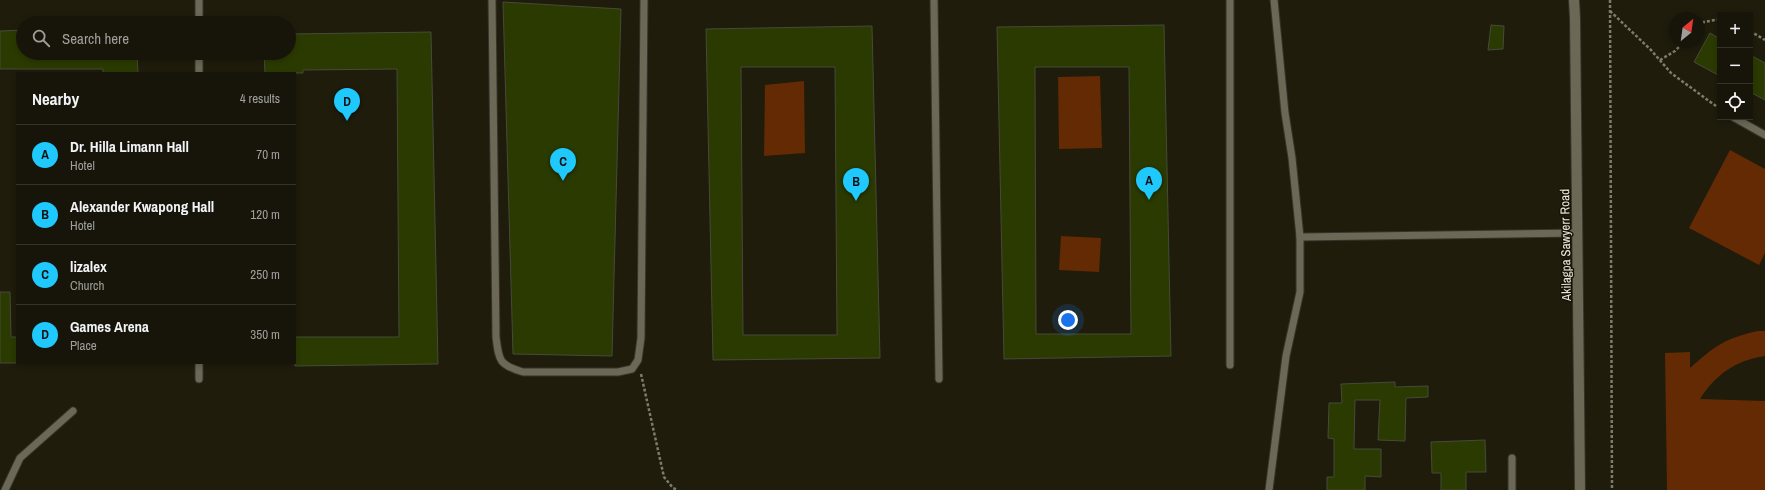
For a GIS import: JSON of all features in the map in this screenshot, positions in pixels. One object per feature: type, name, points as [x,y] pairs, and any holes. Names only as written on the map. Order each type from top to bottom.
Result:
[{"type":"street","name":"Akilagpa Sawyerr Road","points":[[1574,0],[1580,490]]},
{"type":"lane","points":[[199,0],[199,16]]},
{"type":"lane","points":[[492,0],[496,338],[499,358],[509,368],[523,372],[618,372],[632,369],[638,360],[641,338],[644,0]]},
{"type":"lane","points":[[934,0],[939,378]]},
{"type":"lane","points":[[1230,0],[1230,365]]},
{"type":"lane","points":[[1269,490],[1286,356],[1300,292],[1300,237],[1292,158],[1285,113],[1274,0]]},
{"type":"lane","points":[[199,60],[199,72]]},
{"type":"lane","points":[[1738,120],[1765,135]]},
{"type":"lane","points":[[1300,237],[1578,232]]},
{"type":"lane","points":[[199,364],[199,379]]},
{"type":"lane","points":[[5,490],[20,458],[73,410]]},
{"type":"lane","points":[[1512,458],[1512,490]]},
{"type":"path","points":[[1610,0],[1612,490]]},
{"type":"path","points":[[1610,10],[1652,50],[1671,73],[1717,106]]},
{"type":"path","points":[[1705,22],[1717,20]]},
{"type":"path","points":[[1753,33],[1765,40]]},
{"type":"path","points":[[1660,60],[1678,48]]},
{"type":"path","points":[[638,360],[664,477],[673,488],[678,490]]},
{"type":"shaded area","points":[[1100,76],[1102,148],[1059,149],[1058,77]]},
{"type":"shaded area","points":[[804,81],[805,153],[764,156],[765,85]]},
{"type":"shaded area","points":[[1730,150],[1765,169],[1765,253],[1759,265],[1689,228]]},
{"type":"shaded area","points":[[1061,236],[1101,238],[1099,272],[1059,270]]},
{"type":"shaded area","points":[[1758,331],[1765,331],[1765,356],[1745,361],[1727,370],[1712,383],[1700,399],[1765,401],[1765,490],[1667,490],[1665,353],[1690,352],[1690,368],[1721,344],[1737,337]]},
{"type":"building","points":[[503,2],[621,9],[612,356],[513,354]]},
{"type":"building","points":[[1164,25],[1171,356],[1004,359],[997,27]],"holes":[[[1035,67],[1129,67],[1131,334],[1036,334]]]},
{"type":"building","points":[[1491,25],[1504,26],[1503,49],[1488,50]]},
{"type":"building","points":[[872,26],[880,358],[713,360],[706,29]],"holes":[[[741,67],[835,67],[837,335],[743,335]]]},
{"type":"building","points":[[16,30],[16,60],[137,60],[138,72],[103,72],[103,69],[0,69],[0,31]]},
{"type":"building","points":[[431,32],[438,364],[295,366],[296,337],[399,337],[397,69],[303,70],[303,73],[265,72],[264,60],[296,60],[296,34]]},
{"type":"building","points":[[1710,33],[1717,37],[1717,74],[1694,62],[1702,48],[1705,48],[1705,42]]},
{"type":"building","points":[[1753,57],[1765,63],[1765,100],[1753,94]]},
{"type":"building","points":[[0,292],[10,292],[11,337],[16,337],[16,363],[0,363]]},
{"type":"building","points":[[1395,382],[1395,387],[1428,386],[1428,397],[1406,398],[1405,441],[1378,440],[1380,400],[1355,400],[1354,449],[1381,449],[1381,477],[1365,476],[1365,490],[1327,490],[1327,477],[1334,477],[1334,439],[1328,438],[1329,403],[1342,403],[1341,384]]},
{"type":"building","points":[[1485,440],[1486,472],[1466,472],[1466,490],[1441,490],[1441,473],[1432,473],[1431,442]]},
{"type":"place","name":"Games Arena","points":[[347,121]]},
{"type":"place","name":"lizalex","points":[[563,181]]},
{"type":"place","name":"Dr. Hilla Limann Hall","points":[[1149,200]]},
{"type":"place","name":"Alexander Kwapong Hall","points":[[856,201]]}]
